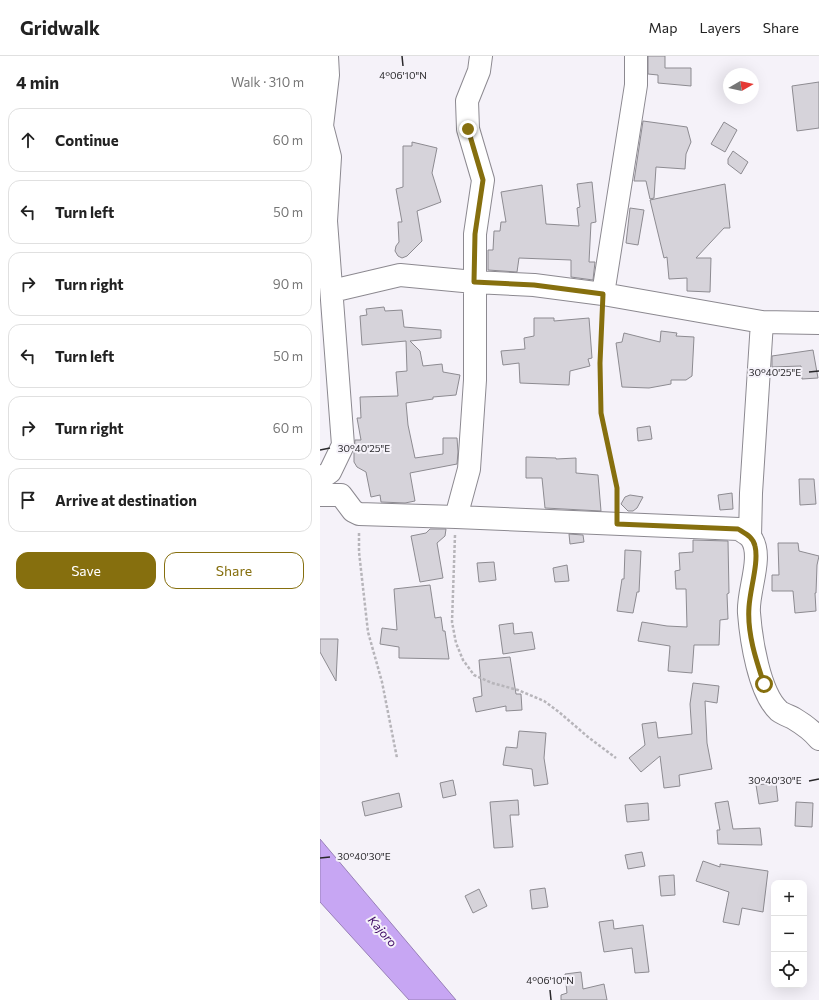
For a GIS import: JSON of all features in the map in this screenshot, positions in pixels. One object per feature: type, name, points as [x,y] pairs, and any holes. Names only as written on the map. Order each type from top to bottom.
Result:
[{"type":"street","points":[[320,479],[330,472],[343,445],[326,221],[330,157],[322,126],[328,75],[327,56]]},
{"type":"street","points":[[456,517],[469,469],[474,380],[475,234],[483,180],[468,129],[467,101],[479,72],[481,56]]},
{"type":"street","points":[[603,294],[636,84],[636,56]]},
{"type":"street","points":[[332,291],[400,275],[474,282],[534,285],[603,294],[762,322],[819,323]]},
{"type":"street","points":[[750,537],[751,493],[762,322]]},
{"type":"street","points":[[320,495],[341,495],[353,511],[359,514],[738,529],[750,537],[755,545],[756,555],[749,608],[751,636],[764,684],[771,700],[780,711],[812,730],[819,739]]},
{"type":"path","points":[[603,294],[600,363],[601,413],[617,488],[617,524]]},
{"type":"path","points":[[359,514],[359,552],[368,632],[382,682],[397,758]]},
{"type":"path","points":[[456,517],[452,622],[456,643],[463,660],[474,675],[492,683],[518,690],[544,701],[616,758]]},
{"type":"water","name":"Kajoro","points":[[320,839],[456,1000],[409,1000],[320,902]]},
{"type":"building","points":[[648,56],[665,56],[665,68],[691,68],[691,86],[658,83],[658,75],[648,74]]},
{"type":"building","points":[[819,82],[819,128],[797,131],[792,86]]},
{"type":"building","points":[[643,121],[687,127],[691,142],[686,154],[685,169],[656,167],[654,198],[650,199],[646,181],[634,181]]},
{"type":"building","points":[[724,122],[737,130],[725,152],[711,144]]},
{"type":"building","points":[[412,142],[437,148],[432,173],[441,202],[417,211],[422,241],[407,256],[402,258],[398,256],[395,251],[399,242],[398,222],[402,222],[396,189],[403,187],[403,146],[412,146]]},
{"type":"building","points":[[733,151],[748,162],[741,174],[728,164],[728,159]]},
{"type":"building","points":[[592,182],[596,222],[591,223],[589,262],[595,262],[593,280],[571,277],[571,260],[519,258],[517,272],[488,270],[488,250],[493,250],[494,231],[500,231],[501,222],[506,222],[501,192],[542,185],[546,224],[579,226],[577,208],[580,207],[577,184]]},
{"type":"building","points":[[725,184],[730,228],[724,228],[696,258],[711,258],[710,292],[687,291],[687,278],[669,279],[667,257],[664,258],[650,200]]},
{"type":"building","points":[[630,208],[644,210],[638,245],[626,243]]},
{"type":"building","points":[[384,307],[385,311],[402,310],[404,327],[441,330],[441,338],[410,341],[420,351],[423,366],[442,364],[443,372],[460,375],[456,395],[433,397],[433,399],[406,403],[408,425],[415,458],[443,454],[443,438],[457,438],[458,452],[457,464],[410,473],[415,501],[405,503],[381,502],[380,495],[371,497],[366,472],[357,467],[354,462],[355,440],[361,440],[357,418],[361,418],[360,397],[398,396],[396,372],[407,371],[406,341],[362,345],[360,316],[367,315],[366,309]]},
{"type":"building","points":[[534,318],[554,318],[554,321],[589,318],[592,358],[588,359],[590,366],[570,371],[569,385],[520,383],[519,363],[503,365],[501,351],[525,349],[524,338],[534,336]]},
{"type":"building","points":[[661,331],[677,333],[676,336],[694,337],[692,376],[686,380],[671,380],[671,384],[649,388],[622,387],[616,343],[622,342],[624,333],[660,342]]},
{"type":"building","points":[[813,350],[818,378],[802,379],[801,366],[772,367],[772,356]]},
{"type":"building","points":[[650,426],[652,439],[638,441],[637,428]]},
{"type":"building","points":[[526,457],[556,459],[576,458],[576,473],[598,475],[601,511],[545,508],[542,478],[526,478]]},
{"type":"building","points":[[799,479],[814,479],[816,504],[800,505]]},
{"type":"building","points":[[732,493],[733,509],[720,510],[718,495]]},
{"type":"building","points":[[630,495],[643,497],[637,508],[633,511],[628,511],[621,504],[625,497]]},
{"type":"building","points":[[430,529],[446,529],[445,536],[437,543],[443,578],[420,582],[411,536],[426,533]]},
{"type":"building","points":[[569,534],[583,535],[584,542],[570,544]]},
{"type":"building","points":[[693,540],[728,541],[728,619],[720,620],[719,645],[694,645],[692,673],[668,671],[670,646],[638,641],[642,622],[667,626],[687,627],[686,589],[676,589],[675,571],[680,570],[679,553],[693,552]]},
{"type":"building","points":[[778,543],[798,543],[799,551],[819,556],[815,593],[816,611],[795,613],[793,591],[772,591],[772,575],[779,575]]},
{"type":"building","points":[[625,550],[641,551],[639,592],[637,592],[633,613],[617,611],[622,579],[624,579]]},
{"type":"building","points":[[494,562],[496,580],[479,582],[477,563]]},
{"type":"building","points":[[567,565],[569,581],[555,582],[553,568]]},
{"type":"building","points":[[430,585],[435,618],[441,617],[443,631],[445,631],[449,659],[399,658],[399,647],[380,644],[382,628],[397,630],[394,589]]},
{"type":"building","points":[[513,623],[514,634],[532,632],[535,649],[503,654],[499,625]]},
{"type":"building","points":[[320,639],[338,639],[336,681],[320,652]]},
{"type":"building","points":[[510,657],[516,694],[521,694],[522,710],[506,711],[506,706],[476,712],[473,698],[482,696],[479,660]]},
{"type":"building","points":[[693,683],[719,686],[717,703],[705,701],[707,743],[712,769],[679,775],[680,786],[664,788],[660,756],[641,772],[629,758],[645,745],[642,724],[656,722],[658,738],[692,734],[690,704]]},
{"type":"building","points":[[519,731],[546,733],[544,758],[548,784],[534,786],[532,769],[503,765],[506,747],[517,748]]},
{"type":"building","points":[[453,780],[456,795],[443,798],[440,783]]},
{"type":"building","points":[[776,783],[778,801],[759,804],[756,785]]},
{"type":"building","points":[[399,793],[402,807],[365,816],[362,802]]},
{"type":"building","points":[[518,800],[519,815],[510,815],[513,847],[494,848],[490,802]]},
{"type":"building","points":[[728,801],[733,829],[760,828],[762,845],[718,844],[717,830],[720,830],[715,803]]},
{"type":"building","points":[[796,802],[813,803],[812,827],[795,826]]},
{"type":"building","points":[[648,803],[649,820],[627,822],[625,805]]},
{"type":"building","points":[[642,852],[645,866],[628,869],[625,855]]},
{"type":"building","points":[[703,861],[720,867],[720,864],[768,871],[763,912],[742,908],[739,925],[723,922],[729,892],[696,881]]},
{"type":"building","points":[[674,875],[675,895],[661,896],[659,876]]},
{"type":"building","points":[[545,888],[548,907],[532,909],[530,890]]},
{"type":"building","points":[[479,889],[487,906],[473,913],[465,896]]},
{"type":"building","points":[[613,920],[614,929],[643,925],[649,972],[635,973],[632,948],[604,952],[599,922]]},
{"type":"building","points":[[581,972],[583,989],[604,984],[607,1000],[561,1000],[561,995],[567,993],[565,974]]},
{"type":"route","points":[[468,129],[483,180],[475,234],[474,282],[534,285],[603,294],[600,363],[601,413],[617,488],[617,524],[738,529],[750,537],[755,545],[756,555],[749,608],[751,636],[764,684]]}]
